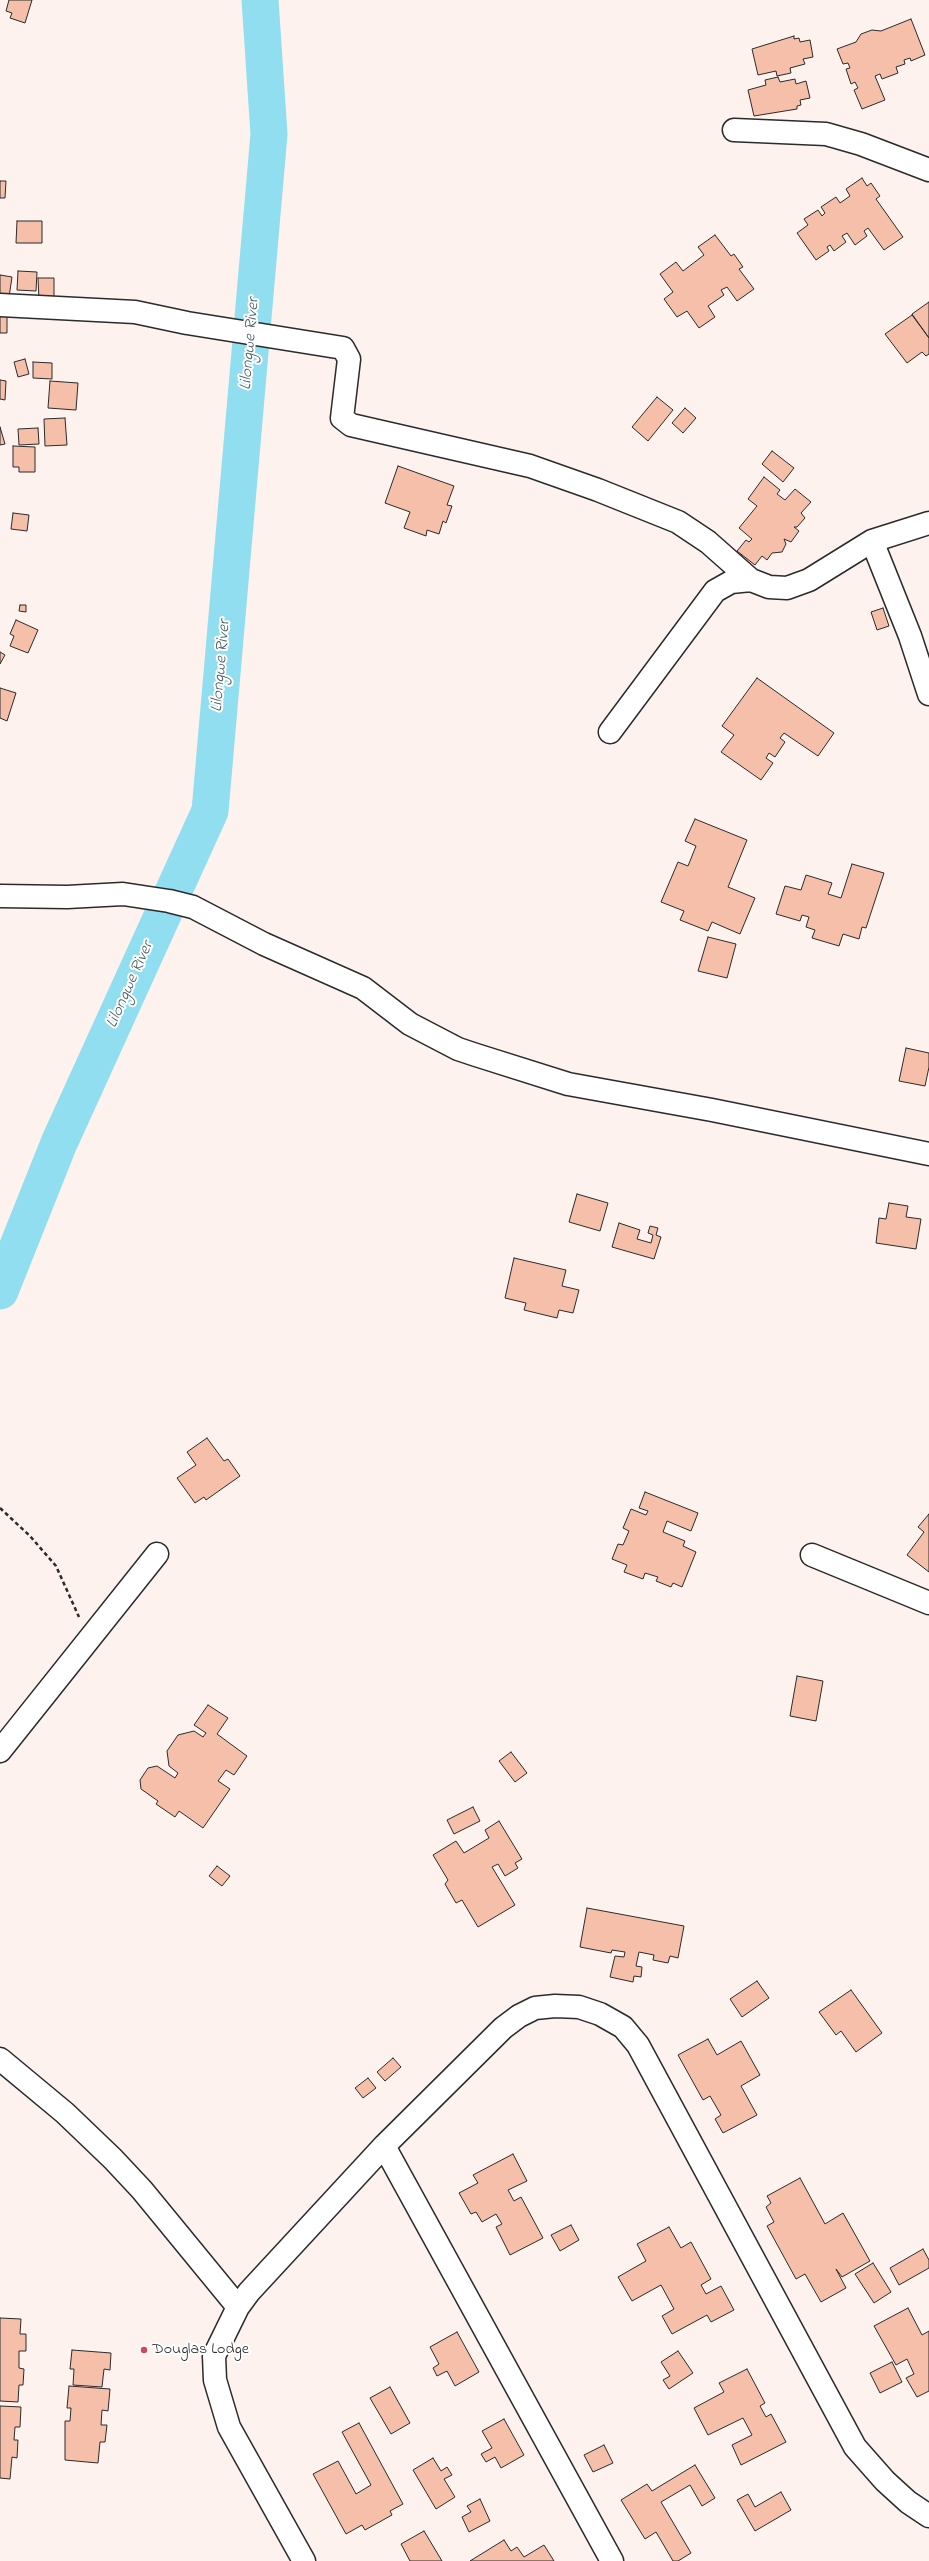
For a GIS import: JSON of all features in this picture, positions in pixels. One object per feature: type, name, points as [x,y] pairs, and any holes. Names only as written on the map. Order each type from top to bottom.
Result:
[{"type":"street","points":[[734,130],[826,134],[861,144],[929,170]]},
{"type":"street","points":[[0,305],[135,312],[187,323],[343,348],[349,359],[342,418],[351,425],[530,466],[598,490],[678,522],[708,542],[751,580],[769,587],[786,588],[809,580],[872,541],[929,523]]},
{"type":"street","points":[[872,541],[910,636],[929,694]]},
{"type":"street","points":[[610,732],[715,591],[731,582],[751,580]]},
{"type":"street","points":[[0,896],[67,898],[123,894],[169,901],[193,908],[264,944],[363,988],[410,1024],[458,1049],[476,1055],[568,1084],[712,1110],[929,1154]]},
{"type":"street","points":[[0,1751],[157,1554]]},
{"type":"street","points":[[812,1555],[929,1603]]},
{"type":"street","points":[[304,2561],[229,2427],[214,2380],[214,2356],[238,2307],[274,2262],[384,2146],[503,2028],[519,2016],[535,2008],[555,2006],[580,2007],[600,2014],[623,2027],[638,2044],[854,2447],[884,2481],[908,2502],[929,2516]]},
{"type":"street","points":[[0,2059],[65,2113],[113,2159],[142,2190],[238,2307]]},
{"type":"street","points":[[384,2146],[612,2561]]},
{"type":"path","points":[[0,1508],[30,1536],[56,1566],[90,1639]]},
{"type":"building","points":[[9,0],[32,0],[25,23],[10,18],[12,13],[6,11]]},
{"type":"building","points":[[911,19],[925,55],[911,61],[910,58],[904,60],[905,64],[896,67],[898,73],[882,79],[880,74],[875,76],[885,100],[862,109],[854,90],[858,88],[855,82],[851,84],[846,69],[850,68],[848,63],[843,64],[837,49],[856,42],[861,34],[872,30],[881,31]]},
{"type":"building","points":[[794,36],[794,39],[799,38],[800,42],[810,40],[813,57],[803,59],[805,64],[790,68],[791,73],[777,76],[776,71],[758,75],[752,49]]},
{"type":"building","points":[[778,77],[780,82],[795,79],[796,84],[806,81],[810,98],[800,100],[801,105],[797,106],[797,109],[754,116],[748,90],[766,85],[765,80]]},
{"type":"building","points":[[862,178],[867,186],[871,183],[880,196],[876,199],[903,237],[884,250],[868,228],[864,231],[867,236],[855,245],[847,233],[842,236],[846,242],[834,251],[830,245],[827,247],[829,251],[816,260],[797,233],[808,225],[804,219],[818,210],[822,216],[825,213],[821,207],[836,197],[840,203],[850,196],[846,189]]},
{"type":"building","points":[[0,181],[6,181],[5,198],[0,198]]},
{"type":"building","points":[[17,221],[42,221],[42,243],[16,243]]},
{"type":"building","points":[[715,235],[731,256],[734,254],[743,267],[739,269],[754,289],[737,301],[727,287],[721,290],[724,295],[708,306],[715,317],[699,328],[687,311],[677,317],[664,299],[673,292],[660,274],[676,262],[683,271],[704,255],[698,247]]},
{"type":"building","points":[[18,271],[37,272],[36,291],[17,290]]},
{"type":"building","points":[[0,275],[12,277],[9,297],[0,296]]},
{"type":"building","points":[[38,278],[54,278],[54,300],[39,300]]},
{"type":"building","points":[[929,302],[929,338],[912,314]]},
{"type":"building","points":[[0,314],[7,314],[7,333],[0,333]]},
{"type":"building","points":[[912,315],[929,338],[929,354],[926,356],[922,352],[907,363],[885,334]]},
{"type":"building","points":[[25,359],[29,374],[18,377],[14,362]]},
{"type":"building","points":[[33,362],[52,363],[52,379],[33,378]]},
{"type":"building","points":[[0,380],[6,381],[5,400],[0,399]]},
{"type":"building","points":[[50,381],[78,383],[76,410],[48,408]]},
{"type":"building","points":[[657,397],[673,410],[648,441],[632,427]]},
{"type":"building","points":[[685,408],[696,418],[683,433],[672,423]]},
{"type":"building","points":[[65,418],[67,445],[45,446],[44,419]]},
{"type":"building","points":[[0,427],[5,444],[0,445]]},
{"type":"building","points":[[38,428],[39,444],[19,445],[18,429]]},
{"type":"building","points":[[13,446],[35,447],[35,472],[19,472],[19,467],[13,467]]},
{"type":"building","points":[[772,451],[794,468],[783,482],[762,464]]},
{"type":"building","points":[[398,466],[454,486],[447,505],[452,506],[446,523],[443,521],[439,534],[427,530],[426,536],[404,528],[410,512],[385,503]]},
{"type":"building","points":[[764,477],[780,490],[777,494],[785,500],[795,489],[811,502],[801,513],[805,518],[797,527],[794,527],[799,531],[791,542],[784,539],[786,544],[782,552],[772,553],[767,560],[762,556],[755,565],[737,551],[746,540],[749,542],[752,539],[739,528],[757,506],[748,499]]},
{"type":"building","points":[[13,513],[29,515],[27,531],[11,529]]},
{"type":"building","points":[[20,605],[26,605],[26,612],[19,611]]},
{"type":"building","points":[[883,608],[889,626],[877,630],[871,612]]},
{"type":"building","points":[[16,620],[38,630],[28,653],[10,646],[14,636],[10,634]]},
{"type":"building","points":[[0,652],[5,655],[0,664]]},
{"type":"building","points":[[757,678],[834,733],[818,756],[784,733],[780,738],[785,742],[775,757],[769,753],[766,758],[773,763],[761,780],[721,752],[734,735],[722,726]]},
{"type":"building","points":[[0,688],[16,693],[7,721],[0,718]]},
{"type":"building","points":[[695,819],[747,840],[728,887],[755,898],[740,934],[712,922],[708,931],[680,920],[684,911],[661,902],[678,862],[688,866],[696,846],[685,841]]},
{"type":"building","points":[[852,864],[884,873],[866,928],[862,927],[859,939],[843,934],[839,946],[812,938],[815,930],[806,927],[809,917],[802,915],[800,921],[776,914],[785,886],[801,890],[806,875],[832,883],[828,894],[841,898]]},
{"type":"building","points":[[708,937],[736,944],[727,978],[698,971]]},
{"type":"building","points":[[906,1048],[929,1053],[929,1067],[925,1086],[899,1081]]},
{"type":"building","points":[[577,1194],[608,1203],[600,1231],[569,1222]]},
{"type":"building","points":[[889,1203],[908,1206],[906,1217],[921,1219],[916,1249],[876,1243],[879,1218],[886,1219]]},
{"type":"building","points":[[619,1223],[640,1230],[637,1239],[651,1243],[653,1235],[648,1233],[650,1226],[658,1228],[656,1235],[661,1237],[654,1259],[612,1247]]},
{"type":"building","points":[[514,1258],[566,1270],[562,1286],[579,1290],[573,1313],[559,1310],[557,1318],[524,1310],[526,1303],[505,1298]]},
{"type":"building","points":[[207,1438],[224,1461],[228,1459],[240,1476],[206,1500],[204,1497],[195,1503],[177,1478],[196,1465],[187,1452]]},
{"type":"building","points":[[645,1492],[698,1513],[691,1531],[667,1521],[663,1532],[685,1541],[683,1546],[696,1552],[682,1587],[673,1583],[671,1587],[656,1581],[658,1577],[645,1573],[643,1579],[624,1572],[627,1565],[612,1559],[618,1544],[623,1545],[629,1531],[623,1528],[631,1509],[646,1515],[648,1511],[639,1508]]},
{"type":"building","points":[[929,1514],[929,1572],[907,1555],[924,1532],[918,1527]]},
{"type":"building","points":[[797,1676],[823,1681],[816,1721],[790,1716]]},
{"type":"building","points":[[208,1705],[228,1718],[217,1734],[247,1756],[234,1775],[226,1770],[218,1781],[230,1789],[203,1828],[179,1811],[175,1817],[156,1804],[158,1801],[141,1789],[140,1780],[148,1768],[157,1766],[175,1778],[178,1773],[169,1766],[167,1751],[178,1735],[194,1731],[203,1737],[206,1733],[194,1725]]},
{"type":"building","points":[[511,1752],[527,1773],[515,1782],[499,1761]]},
{"type":"building","points":[[473,1807],[480,1821],[454,1834],[447,1820]]},
{"type":"building","points":[[499,1821],[522,1859],[515,1863],[518,1868],[505,1876],[498,1864],[492,1867],[515,1905],[478,1927],[462,1900],[456,1903],[445,1884],[448,1880],[433,1855],[456,1841],[464,1853],[489,1838],[485,1830]]},
{"type":"building","points":[[217,1866],[230,1876],[222,1886],[209,1876]]},
{"type":"building","points":[[587,1908],[684,1926],[678,1958],[670,1956],[668,1963],[653,1960],[654,1955],[639,1952],[636,1966],[642,1967],[641,1977],[634,1976],[633,1982],[610,1977],[615,1956],[624,1957],[625,1952],[612,1950],[611,1953],[580,1947]]},
{"type":"building","points":[[757,1981],[769,1998],[742,2017],[730,1999]]},
{"type":"building","points":[[851,1990],[882,2033],[856,2052],[841,2031],[836,2035],[819,2012]]},
{"type":"building","points":[[708,2039],[717,2055],[741,2041],[760,2075],[741,2086],[757,2115],[723,2133],[715,2119],[721,2115],[710,2096],[703,2100],[678,2055]]},
{"type":"building","points":[[393,2058],[401,2067],[385,2081],[377,2072]]},
{"type":"building","points":[[368,2078],[376,2088],[363,2098],[355,2088]]},
{"type":"building","points":[[513,2154],[527,2181],[508,2190],[514,2201],[521,2197],[543,2238],[510,2255],[496,2227],[502,2224],[496,2214],[482,2222],[476,2212],[471,2214],[459,2193],[478,2183],[473,2175]]},
{"type":"building","points":[[800,2178],[825,2224],[843,2213],[870,2261],[842,2277],[836,2269],[846,2288],[821,2302],[805,2274],[796,2279],[767,2226],[774,2222],[766,2207],[771,2203],[767,2196]]},
{"type":"building","points":[[571,2225],[579,2240],[560,2251],[551,2235]]},
{"type":"building","points":[[669,2227],[681,2248],[691,2242],[711,2279],[701,2285],[706,2294],[721,2286],[734,2310],[711,2322],[707,2315],[672,2334],[662,2316],[674,2309],[661,2285],[632,2301],[618,2277],[646,2261],[637,2244]]},
{"type":"building","points":[[923,2249],[929,2260],[929,2268],[899,2285],[890,2268]]},
{"type":"building","points":[[873,2263],[891,2292],[874,2303],[855,2274]]},
{"type":"building","points":[[908,2308],[922,2335],[929,2331],[929,2391],[917,2397],[906,2378],[914,2374],[907,2359],[896,2365],[874,2326]]},
{"type":"building","points":[[0,2318],[21,2319],[20,2334],[26,2334],[26,2351],[19,2351],[19,2368],[24,2369],[23,2385],[19,2385],[18,2402],[0,2401]]},
{"type":"building","points":[[457,2332],[479,2372],[455,2386],[447,2371],[437,2376],[433,2368],[439,2364],[430,2347]]},
{"type":"building","points":[[72,2350],[111,2353],[110,2370],[104,2369],[102,2387],[73,2385],[74,2369],[70,2369]]},
{"type":"building","points":[[678,2351],[693,2373],[669,2389],[663,2380],[670,2376],[661,2362]]},
{"type":"building","points":[[892,2362],[902,2382],[880,2393],[870,2373]]},
{"type":"building","points":[[747,2369],[765,2403],[760,2406],[766,2417],[771,2414],[786,2442],[741,2465],[732,2445],[752,2435],[743,2418],[708,2435],[694,2408],[724,2392],[719,2383]]},
{"type":"building","points":[[69,2386],[110,2389],[108,2411],[102,2410],[101,2425],[107,2425],[105,2442],[100,2442],[98,2463],[65,2460],[65,2421],[70,2421],[71,2408],[67,2408]]},
{"type":"building","points":[[390,2387],[410,2423],[391,2434],[370,2398]]},
{"type":"building","points":[[0,2406],[21,2407],[20,2427],[15,2427],[14,2440],[18,2440],[17,2458],[12,2457],[10,2479],[0,2478]]},
{"type":"building","points":[[504,2419],[524,2455],[501,2468],[495,2457],[486,2462],[481,2454],[492,2448],[482,2431]]},
{"type":"building","points":[[359,2423],[403,2504],[390,2511],[392,2515],[365,2530],[362,2525],[346,2534],[313,2474],[338,2461],[356,2494],[371,2485],[342,2432]]},
{"type":"building","points":[[604,2445],[613,2463],[593,2472],[584,2455]]},
{"type":"building","points":[[433,2458],[441,2471],[447,2467],[452,2475],[444,2479],[455,2497],[436,2509],[413,2470]]},
{"type":"building","points":[[695,2465],[715,2498],[702,2506],[690,2485],[661,2502],[691,2553],[678,2561],[673,2561],[656,2532],[645,2539],[621,2500],[647,2484],[652,2491]]},
{"type":"building","points":[[781,2492],[791,2510],[755,2531],[737,2500],[748,2494],[755,2507]]},
{"type":"building","points":[[480,2499],[490,2521],[469,2532],[462,2517],[471,2512],[467,2506]]},
{"type":"building","points":[[424,2531],[442,2561],[410,2561],[401,2544]]},
{"type":"building","points":[[504,2540],[511,2551],[517,2547],[524,2557],[544,2545],[554,2561],[470,2561]]},
{"type":"waterway","name":"Lilongwe River","points":[[0,1291],[59,1143],[210,811],[269,134],[260,0]]},
{"type":"place","name":"Douglas Lodge","points":[[144,2350]]}]
